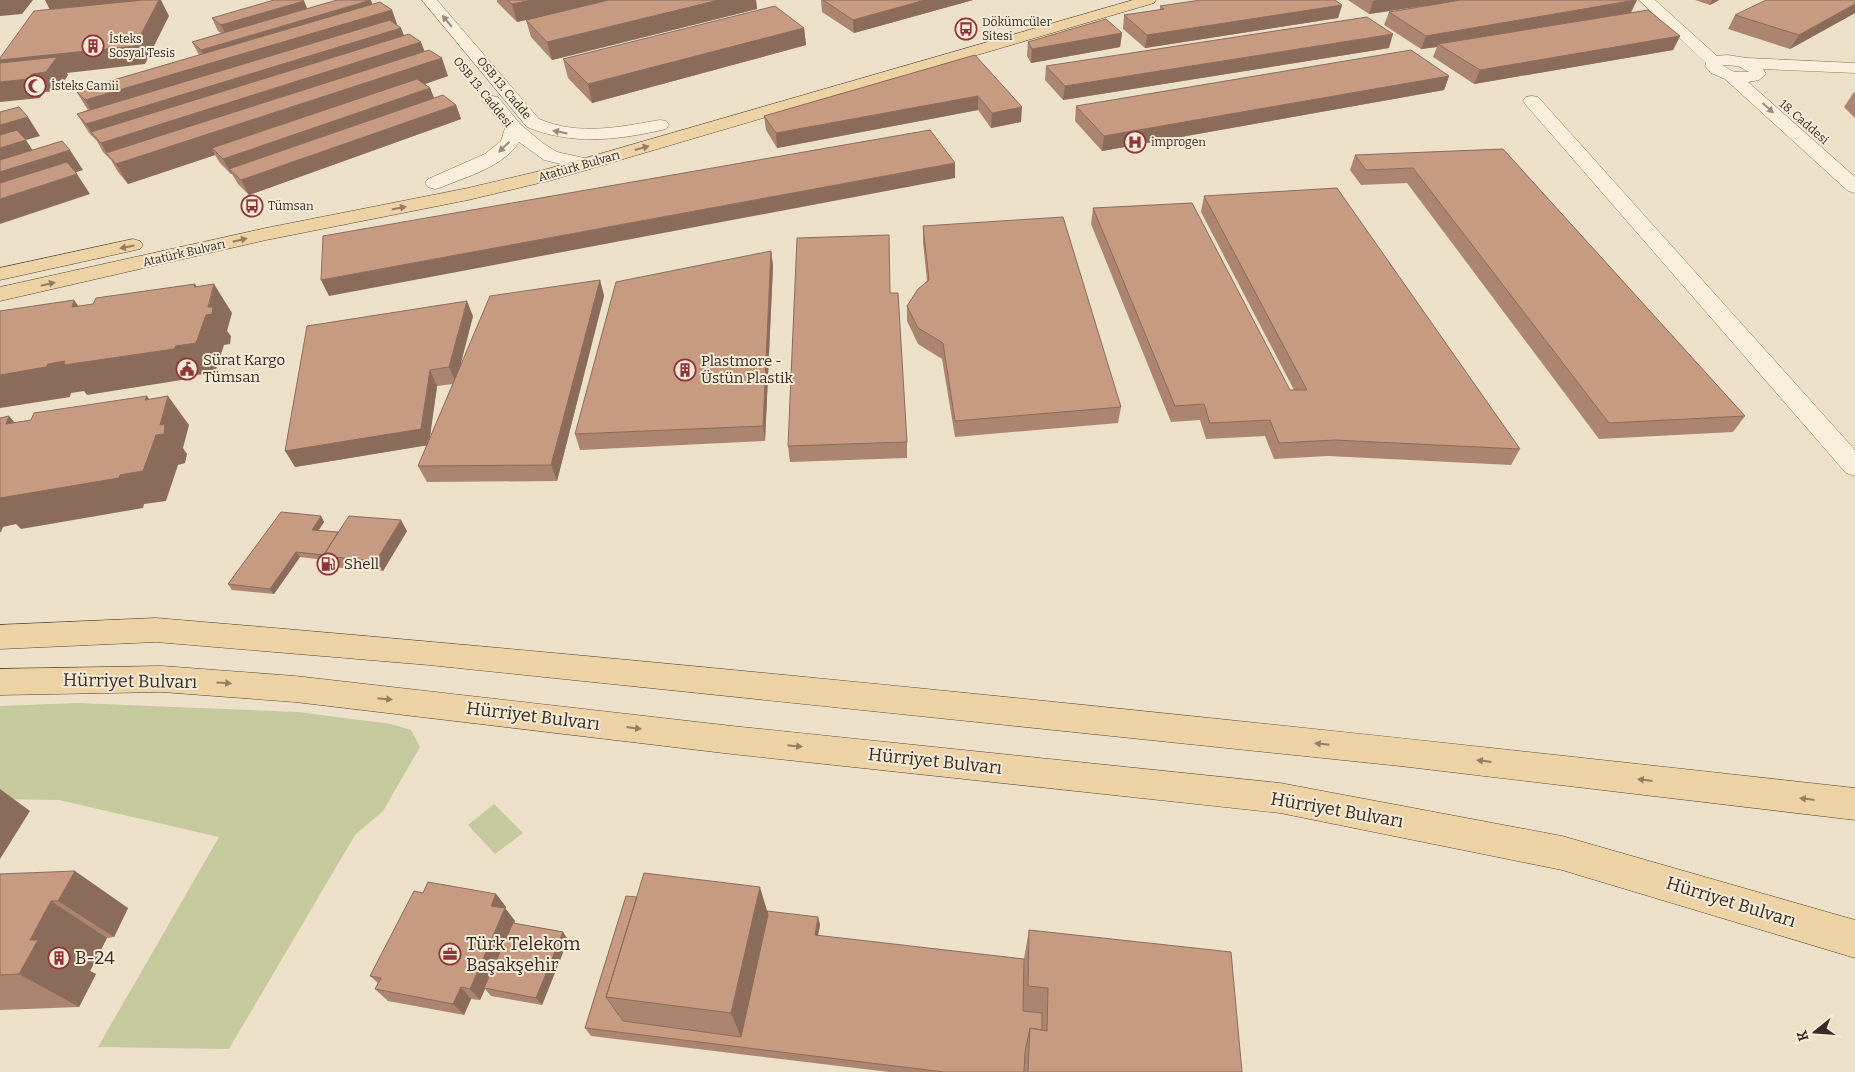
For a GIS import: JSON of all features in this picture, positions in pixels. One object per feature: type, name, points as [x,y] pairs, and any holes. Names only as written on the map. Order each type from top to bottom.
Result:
[{"type":"main road","points":[[1002,27],[1096,0]]},
{"type":"main road","name":"Atatürk Bulvarı","points":[[0,294],[266,234],[468,194],[586,164],[1149,0]]},
{"type":"main road","name":"Atatürk Bulvarı","points":[[0,274],[435,183],[551,156],[679,119]]},
{"type":"main road","points":[[0,637],[156,630],[430,653],[1380,750],[1855,804]]},
{"type":"main road","name":"Hürriyet Bulvarı","points":[[0,682],[162,679],[288,688],[742,741],[1280,798],[1562,853],[1855,939]]},
{"type":"street","points":[[1646,0],[1733,69],[1855,187]]},
{"type":"street","name":"18. Caddesi","points":[[1661,0],[1733,69],[1855,166]]},
{"type":"street","name":"OSB 13. Caddesi","points":[[422,4],[451,52]]},
{"type":"street","name":"OSB 13. Cadde","points":[[422,4],[533,123],[543,128],[582,135],[620,132],[660,125]]},
{"type":"street","points":[[1733,69],[1855,68]]},
{"type":"street","points":[[1733,69],[1855,76]]},
{"type":"street","name":"OSB 13. Caddesi","points":[[435,183],[495,155],[508,146],[513,137],[514,128],[482,89]]},
{"type":"street","points":[[1532,101],[1855,467]]},
{"type":"street","points":[[514,128],[551,156],[586,164]]},
{"type":"green space","points":[[77,703],[298,712],[391,724],[411,730],[420,747],[383,811],[355,835],[229,1049],[98,1047],[219,837],[59,800],[0,799],[0,706]]},
{"type":"green space","points":[[494,804],[523,833],[495,854],[468,825]]},
{"type":"building","points":[[159,0],[135,46],[0,60],[34,11]]},
{"type":"building","points":[[274,0],[304,1],[221,25],[212,18]]},
{"type":"building","points":[[337,0],[371,0],[201,50],[192,42]]},
{"type":"building","points":[[507,0],[532,0],[512,4]]},
{"type":"building","points":[[609,0],[719,0],[547,42],[526,20]]},
{"type":"building","points":[[823,0],[925,0],[853,20]]},
{"type":"building","points":[[1201,0],[1335,0],[1342,5],[1147,35],[1124,15],[1164,9],[1160,6]]},
{"type":"building","points":[[1461,0],[1636,0],[1426,36],[1389,12]]},
{"type":"building","points":[[1766,0],[1855,0],[1855,4],[1799,35],[1735,15]]},
{"type":"building","points":[[380,2],[392,10],[85,100],[76,91]]},
{"type":"building","points":[[775,6],[804,28],[588,84],[563,59]]},
{"type":"building","points":[[1648,10],[1680,36],[1480,70],[1438,44]]},
{"type":"building","points":[[1367,17],[1393,34],[1065,86],[1046,66]]},
{"type":"building","points":[[1106,19],[1122,33],[1032,49],[1028,42]]},
{"type":"building","points":[[390,20],[401,28],[86,124],[77,114]]},
{"type":"building","points":[[409,34],[421,42],[101,143],[91,132]]},
{"type":"building","points":[[429,50],[442,58],[116,164],[106,153]]},
{"type":"building","points":[[1411,50],[1449,76],[1104,136],[1076,106]]},
{"type":"building","points":[[975,55],[1022,107],[992,113],[978,96],[776,133],[764,116]]},
{"type":"building","points":[[57,57],[46,72],[32,74],[28,79],[0,82],[0,63]]},
{"type":"building","points":[[417,79],[430,88],[223,159],[212,148]]},
{"type":"building","points":[[443,95],[456,105],[241,180],[229,169]]},
{"type":"building","points":[[19,107],[28,117],[0,125],[0,112]]},
{"type":"building","points":[[17,130],[26,140],[0,148],[0,135]]},
{"type":"building","points":[[930,130],[955,163],[321,280],[323,236]]},
{"type":"building","points":[[62,141],[70,150],[0,172],[0,160]]},
{"type":"building","points":[[1503,149],[1745,416],[1609,423],[1413,168],[1366,170],[1355,155]]},
{"type":"building","points":[[67,162],[77,174],[0,199],[0,183]]},
{"type":"building","points":[[1337,188],[1520,449],[1334,440],[1279,443],[1270,420],[1210,423],[1204,404],[1175,406],[1093,208],[1192,203],[1290,390],[1307,390],[1204,196]]},
{"type":"building","points":[[1063,217],[1121,407],[955,421],[943,343],[918,328],[907,306],[918,289],[929,280],[923,226]]},
{"type":"building","points":[[889,235],[890,293],[898,293],[907,442],[788,446],[797,238]]},
{"type":"building","name":"Plastmore - Üstün Plastik","points":[[771,251],[763,426],[575,434],[616,282]]},
{"type":"building","points":[[600,280],[551,465],[418,466],[490,296]]},
{"type":"building","points":[[195,284],[194,287],[214,284],[208,307],[213,307],[212,314],[206,315],[196,343],[176,346],[174,349],[64,365],[65,361],[48,364],[46,367],[0,375],[0,311],[74,300],[72,307],[93,304],[96,298]]},
{"type":"building","points":[[467,301],[449,367],[430,370],[421,429],[285,451],[307,326]]},
{"type":"building","points":[[147,396],[145,400],[168,396],[160,425],[165,424],[164,434],[156,435],[143,471],[120,475],[119,478],[0,498],[0,418],[9,416],[6,424],[31,420],[34,413]]},
{"type":"building","points":[[281,512],[321,516],[312,530],[338,532],[324,555],[296,552],[270,589],[228,584]]},
{"type":"building","points":[[349,516],[401,520],[376,561],[323,556]]},
{"type":"building","points":[[75,871],[58,901],[51,901],[30,940],[38,940],[19,974],[0,975],[0,874]]},
{"type":"building","points":[[644,873],[760,887],[731,1013],[606,997]]},
{"type":"building","name":"Türk Telekom Başakşehir","points":[[428,882],[496,894],[491,906],[505,908],[470,989],[461,987],[453,1004],[375,989],[381,978],[370,976],[414,891],[423,893]]},
{"type":"building","points":[[626,896],[637,897],[606,997],[623,1021],[741,1037],[768,915],[767,911],[818,917],[815,935],[1024,959],[1023,1011],[1042,1013],[1042,1030],[1030,1028],[1025,1052],[1024,1072],[944,1072],[585,1028]]},
{"type":"building","points":[[513,923],[563,932],[536,998],[484,988]]},
{"type":"building","points":[[1029,930],[1231,952],[1242,1072],[1028,1072],[1030,1028],[1047,1031],[1048,988],[1028,986]]},
{"type":"place","name":"Dökümcüler Sitesi","points":[[966,29]]},
{"type":"place","name":"İsteks Sosyal Tesis","points":[[93,46]]},
{"type":"place","name":"İsteks Camii","points":[[35,86]]},
{"type":"place","name":"improgen","points":[[1135,142]]},
{"type":"place","name":"Tümsan","points":[[252,206]]},
{"type":"place","name":"Sürat Kargo Tümsan","points":[[187,369]]},
{"type":"place","name":"Plastmore - Üstün Plastik","points":[[685,370]]},
{"type":"place","name":"Shell","points":[[328,564]]},
{"type":"place","name":"Türk Telekom Başakşehir","points":[[450,954]]},
{"type":"place","name":"B-24","points":[[59,958]]}]
